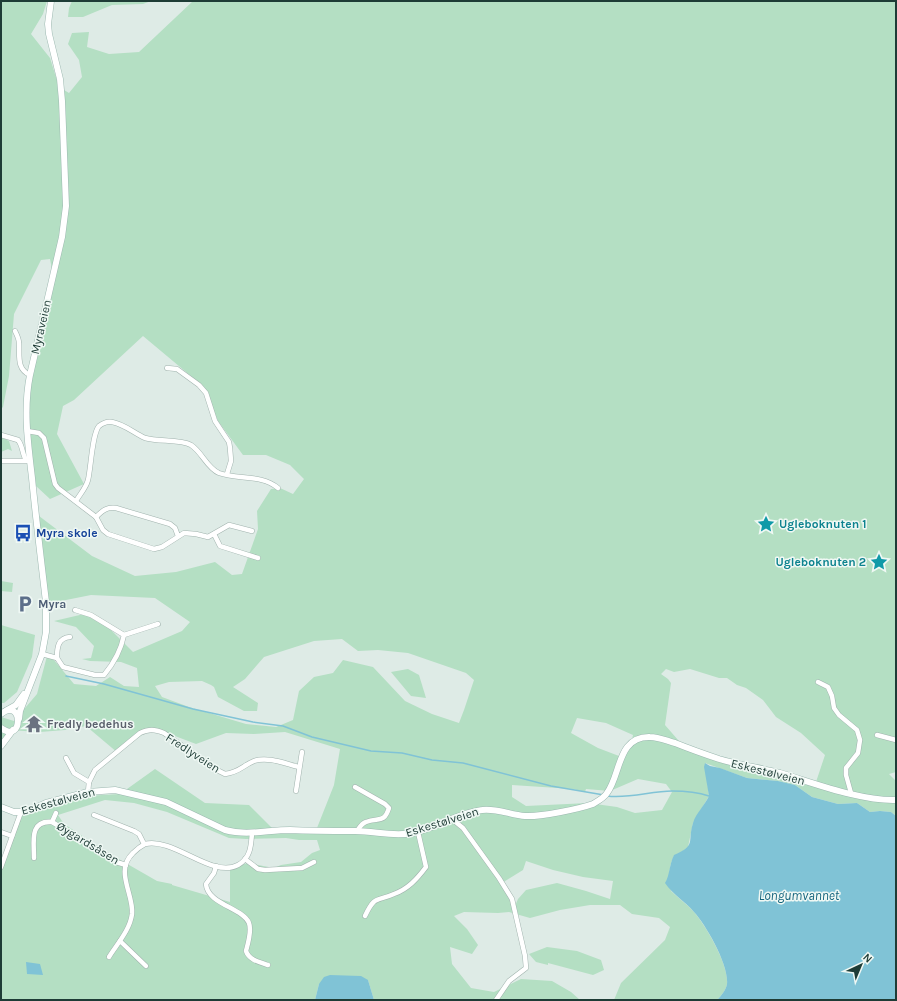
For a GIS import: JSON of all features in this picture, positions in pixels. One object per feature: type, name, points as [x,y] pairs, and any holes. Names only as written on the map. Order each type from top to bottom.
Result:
[{"type":"main road","name":"Myraveien","points":[[14,730],[17,727],[20,711],[42,654],[46,632],[46,602],[28,462],[26,405],[30,375],[62,237],[66,206],[65,142],[60,79],[48,24],[51,1]]},
{"type":"main road","name":"Myraveien","points":[[2,713],[16,705],[29,688]]},
{"type":"main road","points":[[2,713],[9,711],[14,712],[19,720]]},
{"type":"main road","points":[[1,728],[10,731],[14,730]]},
{"type":"main road","points":[[1,746],[14,730]]},
{"type":"main road","name":"Eskestølveien","points":[[1,807],[14,812],[20,812],[88,792],[115,790],[155,798],[176,806],[225,830],[242,833],[289,830],[325,832],[357,831],[392,835],[418,832],[462,814],[483,810],[524,816],[535,816],[591,804],[603,798],[608,792],[621,756],[625,751],[635,741],[649,736],[669,741],[720,759],[866,797],[896,800]]},
{"type":"street","points":[[15,330],[19,342],[19,359],[21,367],[30,375]]},
{"type":"street","points":[[167,368],[177,369],[199,385],[206,393],[215,421],[229,442],[231,461],[227,474]]},
{"type":"street","points":[[76,501],[88,481],[95,433],[98,427],[105,422],[112,421],[146,438],[189,444],[214,469],[219,472],[264,480],[278,488]]},
{"type":"street","points":[[27,431],[39,432],[44,438],[55,484],[58,488],[96,517],[103,530],[108,534],[154,549],[162,547],[184,533],[208,537],[229,525],[252,531]]},
{"type":"street","points":[[1,436],[13,438],[20,442],[28,462],[1,461]]},
{"type":"street","points":[[96,517],[104,509],[116,508],[170,524],[175,528],[178,536]]},
{"type":"street","points":[[214,534],[220,546],[258,558]]},
{"type":"street","points":[[75,610],[92,615],[124,635],[158,624]]},
{"type":"street","points":[[70,637],[63,638],[60,641],[57,650],[57,658],[63,667],[95,675],[104,674],[112,666],[121,647],[124,635]]},
{"type":"street","points":[[42,654],[57,658]]},
{"type":"street","points":[[818,682],[828,687],[832,696],[834,708],[839,715],[857,730],[860,740],[858,753],[846,768],[846,775],[851,793]]},
{"type":"street","name":"Fredlyveien","points":[[88,792],[89,782],[95,770],[140,733],[148,729],[164,733],[217,770],[226,774],[240,770],[252,762],[260,760],[271,760],[300,767]]},
{"type":"street","points":[[877,735],[896,740]]},
{"type":"street","points":[[296,791],[302,752]]},
{"type":"street","points":[[66,758],[74,774],[89,782]]},
{"type":"street","points":[[355,788],[385,804],[389,808],[387,815],[382,820],[366,822],[361,825],[357,831]]},
{"type":"street","points":[[1,867],[20,812]]},
{"type":"street","points":[[52,822],[56,813]]},
{"type":"street","points":[[94,815],[140,834],[144,844],[164,845],[216,866],[229,868],[236,866],[245,859],[251,846],[252,833]]},
{"type":"street","points":[[452,819],[463,828],[499,878],[512,899],[525,956],[526,968],[509,981],[496,1000]]},
{"type":"street","name":"Øygardsåsen","points":[[34,858],[35,829],[38,824],[45,821],[52,822],[116,862],[126,864]]},
{"type":"street","points":[[1,832],[12,836]]},
{"type":"street","points":[[365,916],[371,904],[378,899],[394,895],[408,887],[426,867],[418,832]]},
{"type":"street","name":"Øygardsåsen","points":[[109,957],[130,923],[132,915],[131,897],[125,881],[126,864],[131,856],[144,844]]},
{"type":"street","points":[[245,859],[258,869],[265,870],[302,868],[314,862]]},
{"type":"street","points":[[216,866],[214,873],[206,884],[206,888],[209,893],[222,904],[249,922],[250,928],[246,951],[247,955],[249,958],[268,964]]},
{"type":"street","points":[[120,941],[146,966]]},
{"type":"green space","points":[[1,1],[47,1],[43,14],[31,34],[50,58],[59,87],[69,93],[82,77],[79,60],[68,44],[72,33],[89,32],[87,47],[109,54],[139,52],[193,1],[896,1],[896,772],[889,774],[896,781],[896,816],[891,812],[870,812],[857,803],[838,804],[812,797],[795,785],[778,781],[747,778],[705,763],[709,796],[693,823],[688,847],[674,856],[669,878],[671,891],[699,918],[721,957],[727,976],[727,984],[722,995],[717,1000],[614,1000],[621,983],[665,940],[670,927],[659,918],[632,914],[620,905],[590,905],[560,910],[530,918],[509,912],[464,912],[454,916],[467,929],[478,945],[472,954],[450,947],[452,964],[471,988],[494,992],[521,979],[552,981],[571,992],[580,1000],[374,1000],[368,980],[319,984],[315,1000],[1,1000],[1,865],[24,812],[84,796],[120,794],[155,769],[205,803],[249,805],[275,831],[315,833],[334,785],[340,749],[285,732],[254,734],[226,733],[196,744],[167,733],[146,732],[118,753],[86,726],[65,730],[40,732],[9,730],[1,742],[1,717],[14,721],[37,694],[47,656],[55,658],[54,660],[74,684],[96,686],[110,677],[124,686],[139,687],[137,668],[121,662],[90,661],[82,659],[91,658],[94,646],[76,627],[54,621],[84,614],[109,628],[133,652],[182,631],[190,622],[155,598],[91,595],[51,603],[49,610],[39,516],[92,556],[135,576],[176,572],[215,562],[232,575],[242,574],[258,529],[257,511],[271,489],[280,488],[293,494],[304,479],[290,465],[266,455],[243,455],[218,421],[204,387],[143,336],[74,400],[63,406],[57,434],[84,484],[50,499],[36,486],[27,459],[28,393],[53,275],[50,259],[41,260],[14,314],[9,376],[3,407],[1,409]],"holes":[[[342,639],[358,651],[378,650],[408,653],[466,673],[474,680],[459,723],[432,714],[405,701],[373,667],[343,660],[333,673],[314,677],[299,691],[293,720],[276,727],[246,724],[189,707],[162,697],[155,686],[169,682],[202,681],[214,687],[218,697],[244,711],[257,711],[258,703],[233,687],[245,679],[264,657],[314,641]],[[666,669],[674,672],[690,669],[719,678],[727,678],[737,685],[746,688],[763,700],[776,717],[801,733],[825,755],[815,785],[803,785],[790,778],[741,768],[685,748],[665,725],[671,683],[661,674]],[[577,718],[606,723],[633,735],[631,744],[619,756],[598,748],[571,733]],[[638,779],[666,784],[672,792],[662,810],[635,813],[617,807],[588,803],[526,806],[512,797],[512,785],[573,789],[585,792],[586,789],[610,791]],[[105,800],[134,803],[167,812],[229,838],[286,838],[317,840],[320,850],[312,853],[301,862],[281,865],[274,868],[248,863],[230,868],[230,902],[172,884],[157,881],[110,854],[64,824],[58,815]],[[526,861],[553,870],[583,877],[613,881],[610,899],[557,883],[526,890],[518,899],[515,906],[511,903],[502,883],[523,870]]]},
{"type":"green space","points":[[72,1],[151,1],[143,4],[112,5],[83,17],[68,17],[69,8]]},
{"type":"green space","points":[[1,437],[9,441],[12,451],[8,449],[1,452]]},
{"type":"green space","points":[[1,581],[13,583],[12,592],[1,591]]},
{"type":"green space","points":[[1,625],[35,635],[32,657],[17,692],[4,703],[1,703]]},
{"type":"green space","points":[[408,669],[419,675],[426,698],[411,696],[391,672]]},
{"type":"green space","points":[[547,947],[577,951],[601,960],[604,970],[593,975],[548,963],[548,965],[536,962],[529,954]]},
{"type":"water","name":"Longumvannet","points":[[705,763],[747,778],[778,781],[795,785],[812,797],[838,804],[857,803],[870,812],[891,812],[896,816],[896,1000],[717,1000],[722,995],[727,984],[727,976],[721,956],[699,918],[665,883],[674,855],[681,852],[689,845],[694,819],[709,796],[704,767]]},
{"type":"water","points":[[26,962],[40,964],[43,975],[27,974]]},
{"type":"water","points":[[330,975],[361,976],[368,980],[374,1000],[315,1000],[319,984],[324,977]]},
{"type":"waterway","points":[[66,676],[104,684],[193,709],[253,722],[283,726],[312,737],[371,751],[402,753],[432,760],[463,763],[551,786],[604,795]]},
{"type":"waterway","points":[[607,796],[632,796],[672,791],[691,792],[709,796]]},
{"type":"place","name":"Ugleboknuten 1","points":[[766,524]]},
{"type":"place","name":"Myra skole","points":[[23,533]]},
{"type":"place","name":"Ugleboknuten 2","points":[[879,562]]},
{"type":"place","name":"Myra","points":[[25,604]]},
{"type":"place","name":"Fredly bedehus","points":[[34,724]]}]
